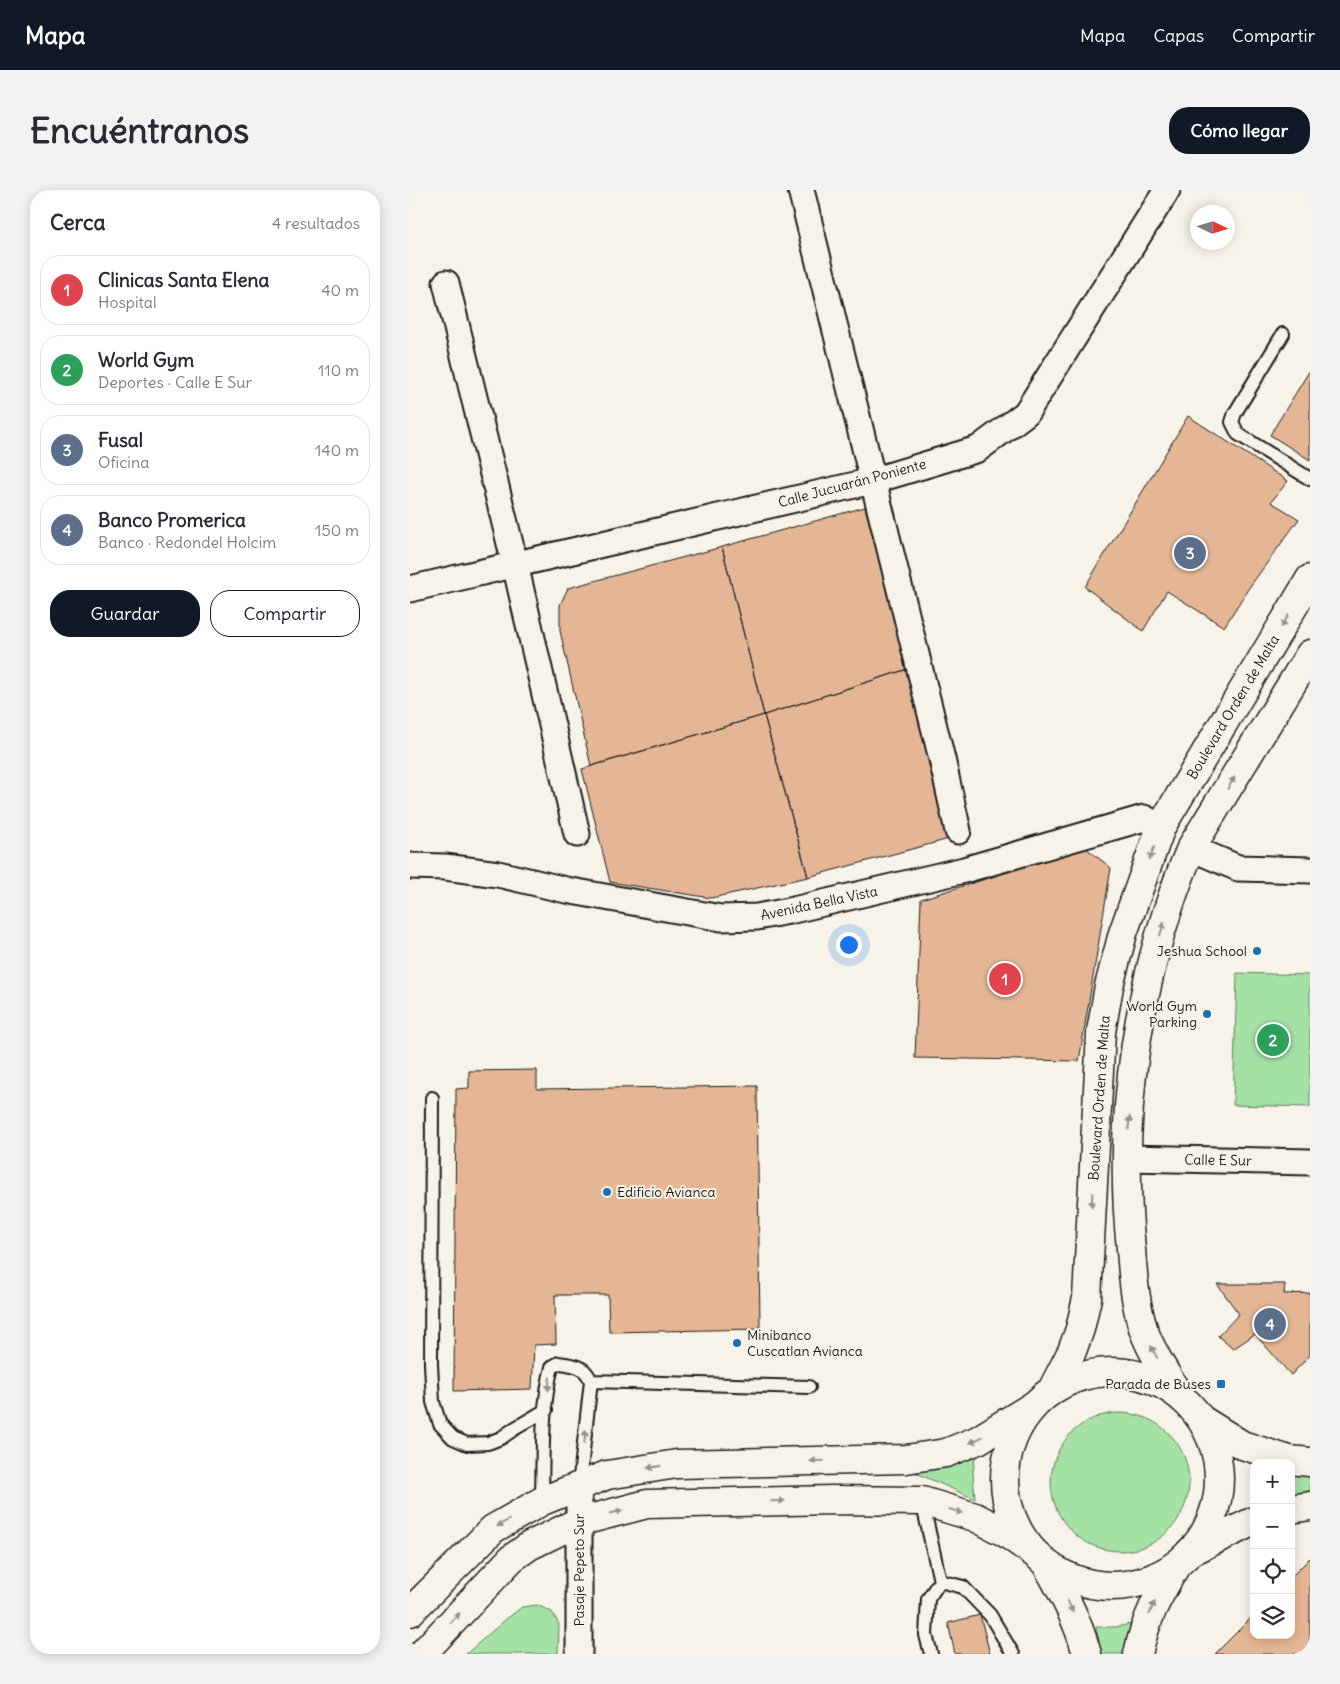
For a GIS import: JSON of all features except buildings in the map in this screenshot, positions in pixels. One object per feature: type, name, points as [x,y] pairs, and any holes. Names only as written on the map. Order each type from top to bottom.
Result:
[{"type":"main road","name":"Boulevard Orden de Malta","points":[[1042,1559],[1024,1540],[1014,1523],[1008,1504],[1005,1484],[1006,1465],[1010,1445],[1018,1427],[1043,1398],[1075,1343],[1087,1298],[1101,1032],[1123,933],[1161,827],[1310,580]]},
{"type":"main road","points":[[1178,1394],[1153,1351],[1144,1330],[1136,1298],[1129,1230],[1127,1158],[1133,1067],[1141,1014],[1155,951],[1179,877],[1191,848],[1310,654]]},
{"type":"main road","points":[[1244,689],[1277,707]]},
{"type":"main road","points":[[410,1612],[493,1529],[542,1501],[607,1475],[676,1464],[906,1459],[946,1452],[978,1440],[1076,1377],[1096,1372],[1113,1371],[1148,1377],[1164,1384],[1191,1406],[1202,1420],[1210,1436],[1216,1453],[1219,1471],[1215,1506],[1210,1523],[1154,1603],[1143,1631],[1138,1654]]},
{"type":"main road","points":[[1202,1420],[1242,1445],[1288,1460],[1310,1462]]},
{"type":"main road","points":[[422,1654],[511,1559],[529,1546],[578,1522],[648,1504],[832,1500],[922,1501],[975,1517],[1006,1532],[1069,1578],[1107,1586],[1127,1585],[1146,1581],[1162,1574],[1184,1558],[1250,1523]]},
{"type":"main road","points":[[1295,1508],[1310,1506]]},
{"type":"main road","points":[[1042,1559],[1067,1598],[1080,1629],[1087,1654]]},
{"type":"street","points":[[800,190],[942,759],[958,831]]},
{"type":"street","name":"Calle Jucuarán Poniente","points":[[410,589],[872,480],[978,449],[1026,413],[1149,202],[1167,190]]},
{"type":"street","points":[[446,283],[515,564],[577,834]]},
{"type":"street","name":"Avenida Bella Vista","points":[[410,866],[445,867],[498,874],[566,890],[721,918],[757,917],[887,896],[964,870],[1144,818],[1161,827]]},
{"type":"street","points":[[1191,848],[1238,868],[1310,870]]},
{"type":"street","name":"Calle E Sur","points":[[1127,1158],[1310,1162]]},
{"type":"street","name":"Pasaje Pepeto Sur","points":[[579,1486],[579,1654]]},
{"type":"lane","points":[[1283,334],[1232,422],[1238,434],[1307,473]]},
{"type":"lane","points":[[432,1098],[431,1364],[434,1402],[440,1424],[453,1438],[467,1444],[488,1443],[501,1438],[514,1428],[546,1410]]},
{"type":"lane","points":[[542,1501],[546,1410],[552,1367],[560,1362],[582,1367],[591,1381],[579,1486]]},
{"type":"lane","points":[[591,1381],[809,1388]]},
{"type":"lane","points":[[922,1501],[940,1580],[928,1599],[926,1635],[930,1654]]},
{"type":"lane","points":[[940,1580],[963,1587],[990,1615],[1013,1654]]},
{"type":"green space","points":[[1237,973],[1310,975],[1310,1107],[1233,1105]]},
{"type":"green space","points":[[1120,1413],[1134,1414],[1147,1418],[1159,1424],[1169,1433],[1178,1443],[1184,1455],[1188,1468],[1188,1496],[1184,1509],[1178,1521],[1169,1531],[1159,1540],[1147,1546],[1134,1550],[1120,1551],[1106,1550],[1093,1546],[1081,1540],[1071,1531],[1062,1521],[1056,1509],[1052,1496],[1051,1482],[1052,1468],[1056,1455],[1062,1443],[1071,1433],[1081,1424],[1093,1418],[1106,1414]]},
{"type":"green space","points":[[976,1447],[973,1473],[975,1499],[916,1473]]},
{"type":"green space","points":[[1295,1467],[1310,1469],[1310,1496],[1295,1498]]},
{"type":"green space","points":[[537,1605],[552,1612],[559,1624],[558,1654],[466,1654],[522,1607]]},
{"type":"green space","points":[[1131,1624],[1124,1654],[1101,1654],[1096,1627],[1115,1627]]},
{"type":"place","name":"Fusal","points":[[1190,553]]},
{"type":"place","name":"Jeshua School","points":[[1257,951]]},
{"type":"place","name":"Clinicas Santa Elena","points":[[1005,979]]},
{"type":"place","name":"World Gym Parking","points":[[1207,1014]]},
{"type":"place","name":"World Gym","points":[[1273,1040]]},
{"type":"place","name":"Edificio Avianca","points":[[607,1192]]},
{"type":"place","name":"Banco Promerica","points":[[1270,1324]]},
{"type":"place","name":"Minibanco Cuscatlan Avianca","points":[[737,1343]]},
{"type":"place","name":"Parada de Buses","points":[[1221,1384]]}]
